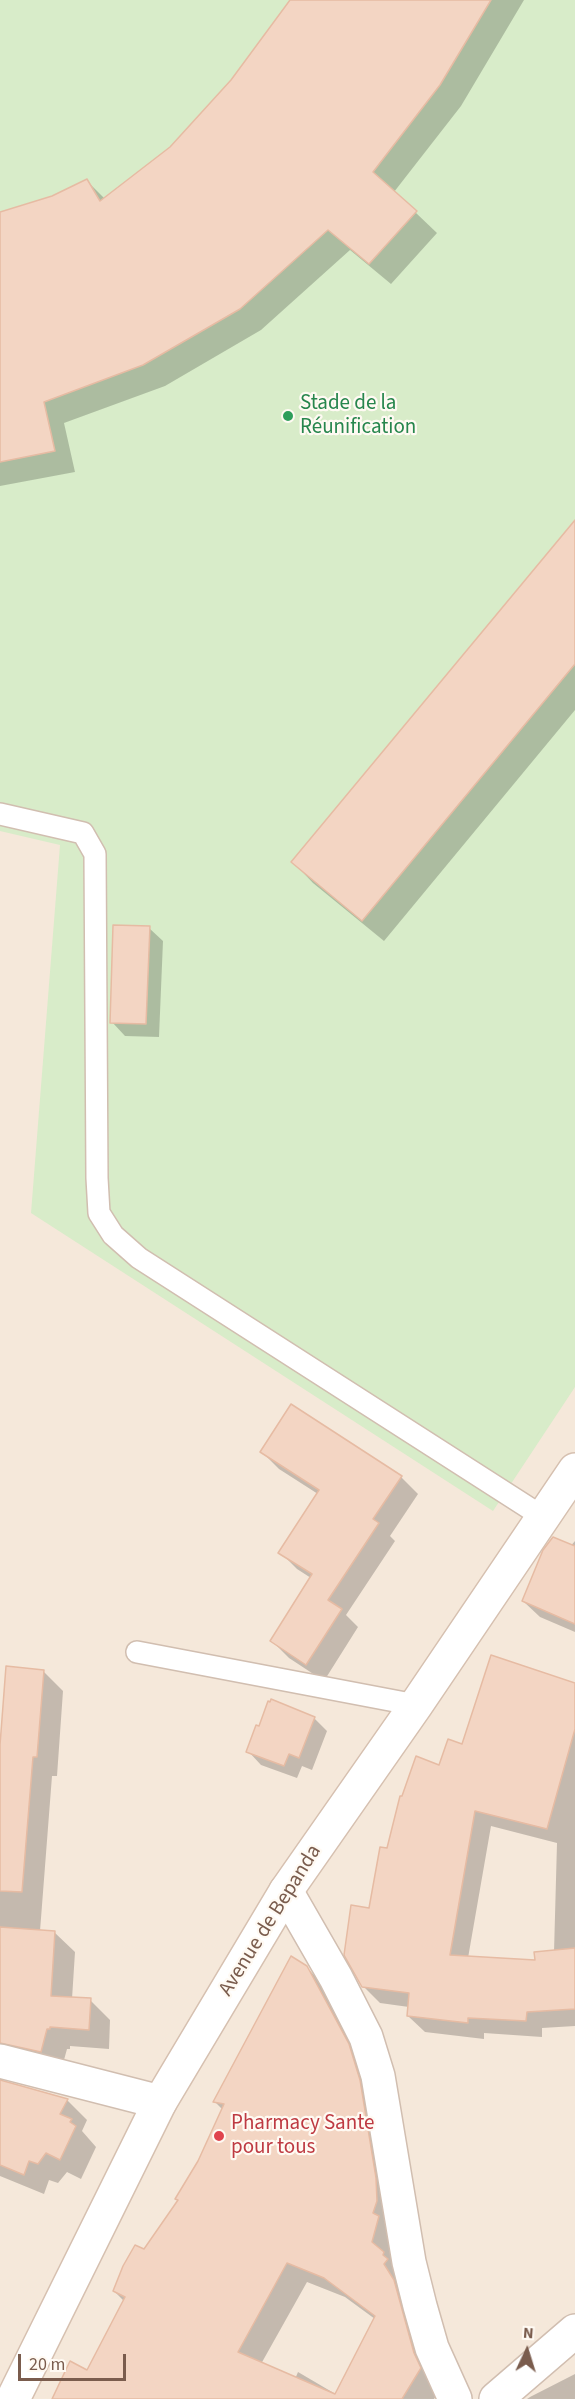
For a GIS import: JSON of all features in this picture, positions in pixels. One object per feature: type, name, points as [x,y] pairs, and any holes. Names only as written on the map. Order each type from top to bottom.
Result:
[{"type":"main road","name":"Avenue de Bepanda","points":[[13,2399],[160,2102],[286,1891],[416,1705],[575,1470]]},
{"type":"main road","points":[[286,1891],[336,1978],[366,2037],[378,2076],[407,2251],[420,2307],[432,2348],[455,2399]]},
{"type":"main road","points":[[0,2061],[160,2102]]},
{"type":"main road","points":[[496,2399],[575,2331]]},
{"type":"lane","points":[[0,813],[83,833],[95,854],[97,1178],[99,1213],[113,1235],[139,1258],[543,1518]]},
{"type":"lane","points":[[137,1652],[416,1705]]},
{"type":"shaded area","points":[[0,0],[575,0],[575,2399],[0,2399]]},
{"type":"green space","name":"Stade de la Réunification","points":[[0,0],[575,0],[575,1387],[493,1511],[31,1213],[60,845],[0,831]]},
{"type":"building","points":[[290,0],[491,0],[440,85],[373,172],[417,211],[369,264],[328,230],[240,309],[143,365],[44,402],[55,451],[0,462],[0,212],[52,196],[87,179],[100,201],[170,147],[231,80]]},
{"type":"building","points":[[575,520],[575,664],[362,921],[291,862]]},
{"type":"building","points":[[113,925],[150,926],[146,1024],[110,1023]]},
{"type":"building","points":[[291,1404],[402,1476],[373,1519],[379,1523],[328,1600],[342,1609],[306,1665],[270,1641],[312,1574],[278,1553],[319,1490],[260,1452]]},
{"type":"building","points":[[553,1537],[575,1546],[575,1624],[522,1601],[543,1550]]},
{"type":"building","points":[[491,1655],[575,1683],[575,1729],[547,1829],[475,1811],[450,1955],[535,1960],[534,1952],[575,1948],[575,2009],[527,2012],[526,2021],[468,2018],[468,2023],[407,2016],[409,1993],[362,1987],[344,1955],[351,1905],[369,1908],[380,1847],[387,1848],[400,1796],[402,1796],[416,1756],[439,1765],[448,1739],[462,1744]]},
{"type":"building","points":[[6,1666],[44,1670],[37,1757],[33,1757],[22,1892],[0,1891],[0,1745]]},
{"type":"building","points":[[271,1699],[315,1717],[299,1758],[289,1754],[284,1766],[246,1752],[256,1725],[259,1726],[268,1701],[270,1702]]},
{"type":"building","points":[[0,1927],[55,1931],[51,1996],[91,1998],[89,2030],[50,2027],[47,2029],[41,2052],[0,2043]]},
{"type":"building","points":[[291,1956],[307,1966],[349,2044],[360,2080],[376,2178],[377,2201],[373,2213],[379,2216],[372,2242],[384,2252],[383,2255],[388,2259],[384,2264],[394,2280],[414,2353],[421,2368],[402,2399],[52,2399],[70,2361],[87,2370],[125,2297],[113,2291],[123,2266],[135,2245],[144,2249],[178,2200],[175,2199],[198,2161],[224,2104],[213,2102]],"holes":[[[287,2263],[324,2278],[375,2316],[335,2394],[238,2352]]]},
{"type":"building","points":[[0,2080],[68,2099],[60,2114],[72,2119],[70,2122],[76,2126],[60,2160],[46,2153],[38,2164],[29,2161],[24,2175],[0,2165]]},
{"type":"place","name":"Stade de la Réunification","points":[[288,416]]},
{"type":"place","name":"Pharmacy Sante pour tous","points":[[219,2136]]}]
